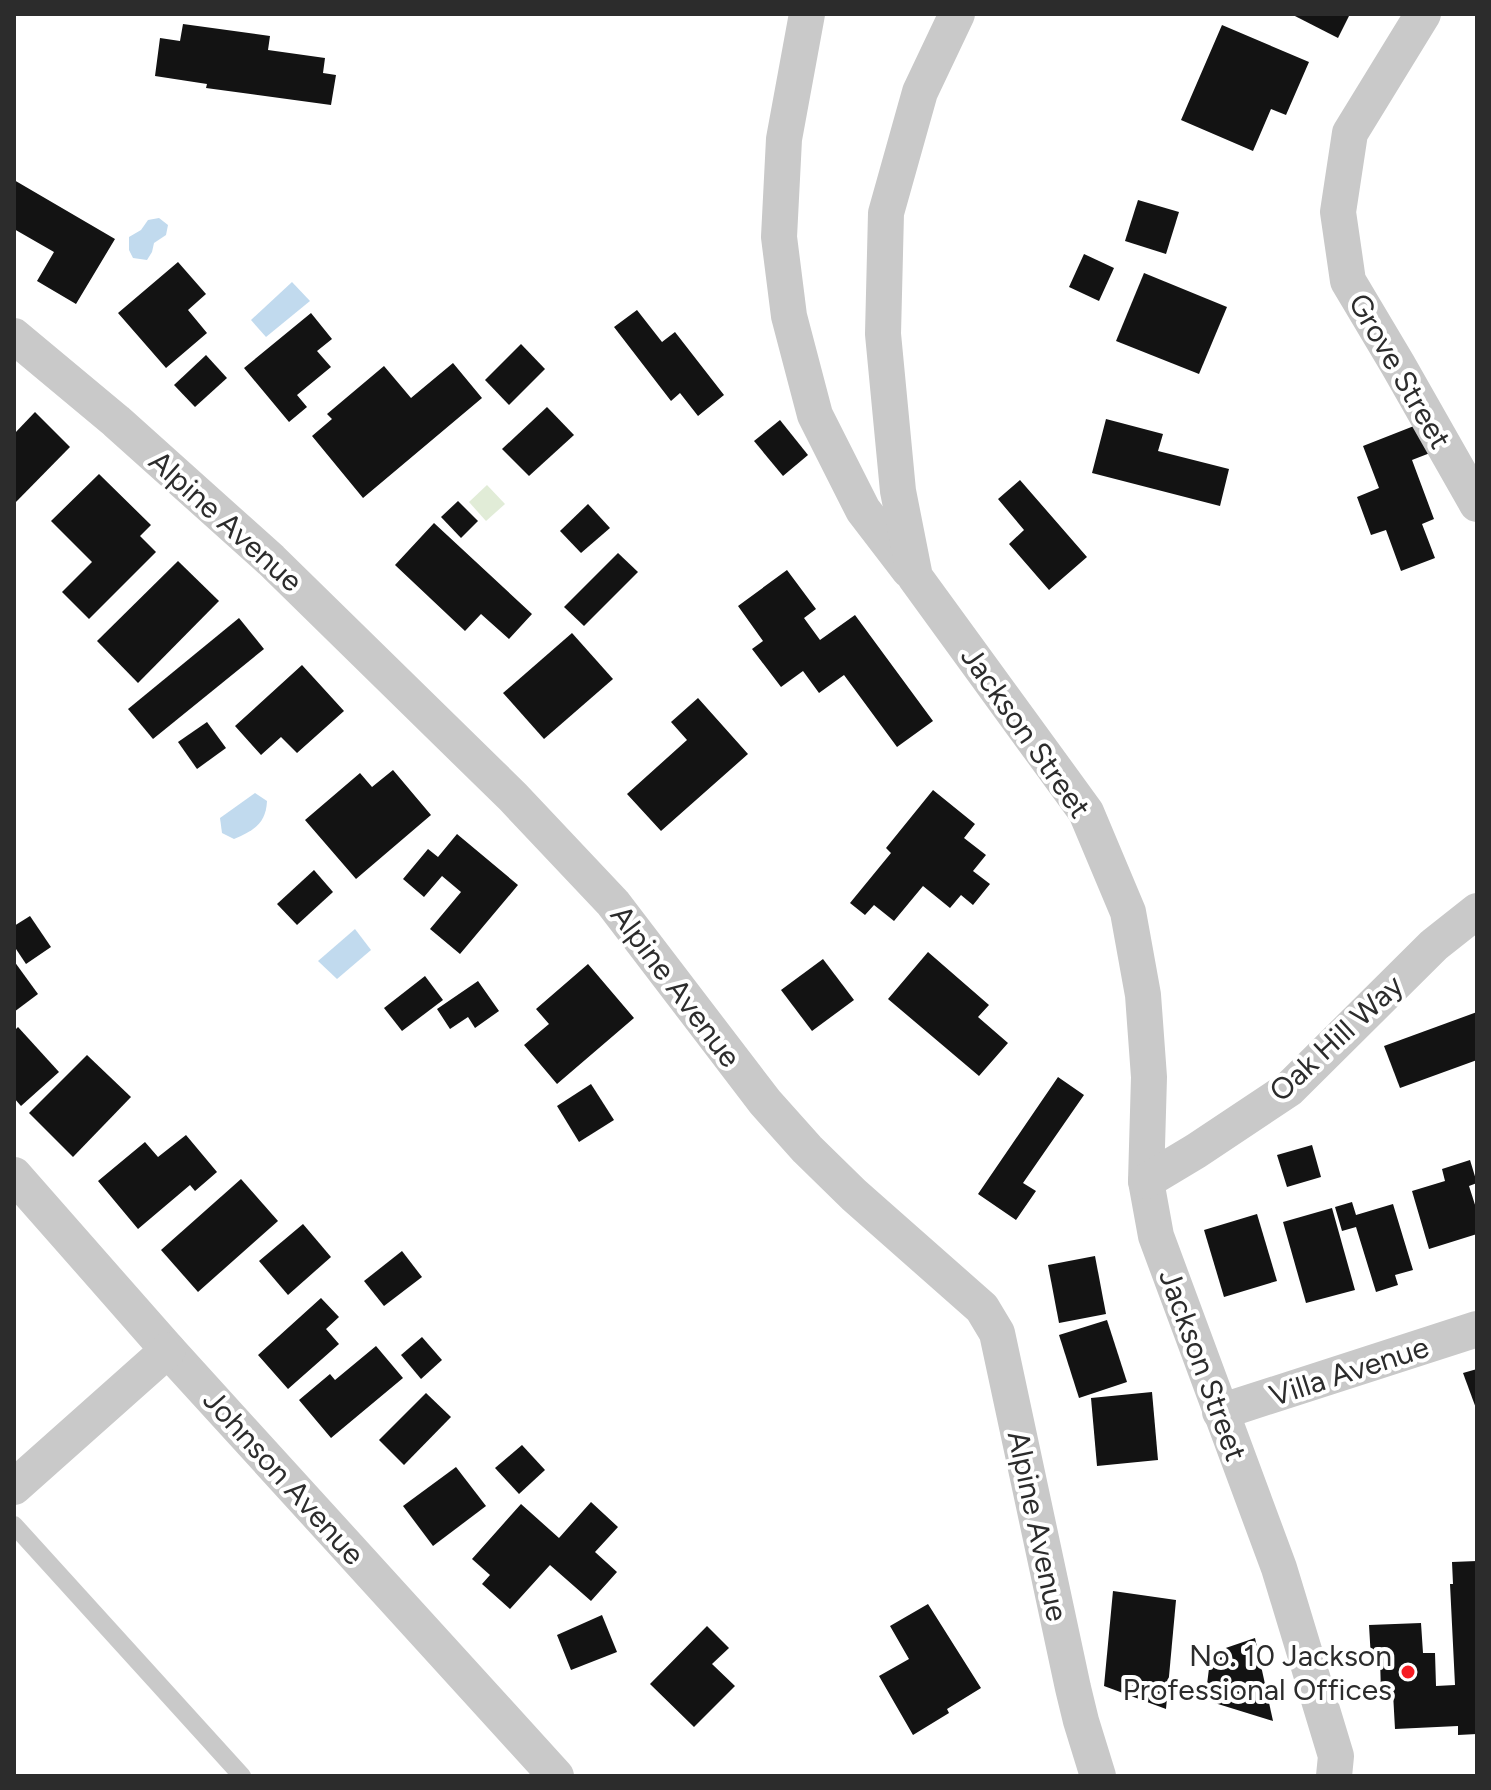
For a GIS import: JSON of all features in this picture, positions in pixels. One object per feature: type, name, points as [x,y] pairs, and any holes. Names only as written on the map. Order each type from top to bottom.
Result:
[{"type":"street","points":[[807,14],[784,139],[779,237],[789,316],[815,415],[863,510],[915,577]]},
{"type":"street","name":"Jackson Street","points":[[957,14],[920,92],[886,213],[883,334],[898,491],[915,577],[1086,812],[1128,912],[1143,995],[1149,1077],[1146,1181],[1156,1236],[1283,1580],[1336,1756],[1334,1776]]},
{"type":"street","name":"Grove Street","points":[[1423,14],[1350,133],[1338,212],[1348,281],[1477,504]]},
{"type":"street","name":"Alpine Avenue","points":[[14,336],[116,421],[271,560],[513,797],[613,903],[765,1102],[807,1149],[854,1195],[982,1308],[997,1333],[1078,1709],[1098,1776]]},
{"type":"street","name":"Oak Hill Way","points":[[1146,1181],[1289,1089],[1434,945],[1477,911]]},
{"type":"street","name":"Johnson Avenue","points":[[14,1175],[168,1350],[556,1776]]},
{"type":"street","name":"Villa Avenue","points":[[1220,1412],[1477,1329]]},
{"type":"street","points":[[14,1487],[168,1350]]},
{"type":"lane","points":[[14,1525],[242,1776]]},
{"type":"green space","points":[[487,485],[505,504],[486,521],[469,502]]},
{"type":"water","points":[[159,218],[168,225],[166,235],[154,243],[147,260],[133,258],[129,250],[129,237],[141,230],[148,220]]},
{"type":"water","points":[[292,282],[310,301],[266,337],[251,320]]},
{"type":"water","points":[[255,793],[267,801],[261,821],[253,830],[234,839],[222,833],[220,818]]},
{"type":"water","points":[[355,929],[371,950],[337,979],[318,961]]},
{"type":"building","points":[[1291,14],[1350,14],[1338,38]]},
{"type":"building","points":[[183,24],[270,36],[268,50],[325,58],[323,73],[336,75],[331,105],[206,88],[207,84],[155,76],[160,38],[180,41]]},
{"type":"building","points":[[1222,25],[1309,62],[1286,115],[1271,109],[1253,151],[1181,120]]},
{"type":"building","points":[[14,180],[115,239],[76,304],[37,281],[54,252],[14,229]]},
{"type":"building","points":[[1138,200],[1179,212],[1166,254],[1125,241]]},
{"type":"building","points":[[1084,254],[1114,268],[1099,301],[1069,287]]},
{"type":"building","points":[[178,262],[206,294],[188,310],[207,333],[166,368],[118,313]]},
{"type":"building","points":[[1144,273],[1227,307],[1199,374],[1116,341]]},
{"type":"building","points":[[637,310],[662,342],[675,332],[724,395],[698,416],[680,393],[671,401],[614,327]]},
{"type":"building","points":[[311,313],[332,339],[317,351],[331,367],[297,395],[307,407],[289,422],[244,368]]},
{"type":"building","points":[[521,344],[545,369],[509,405],[485,380]]},
{"type":"building","points":[[206,355],[227,378],[195,407],[174,385]]},
{"type":"building","points":[[453,363],[482,398],[363,498],[312,436],[332,419],[327,414],[384,366],[411,398]]},
{"type":"building","points":[[547,407],[574,435],[529,476],[502,449]]},
{"type":"building","points":[[35,412],[70,447],[14,504],[14,434]]},
{"type":"building","points":[[1106,419],[1163,434],[1158,451],[1229,469],[1220,506],[1092,473]]},
{"type":"building","points":[[780,420],[808,455],[783,476],[754,441]]},
{"type":"building","points":[[1419,424],[1430,453],[1412,460],[1434,519],[1422,524],[1435,558],[1401,571],[1386,530],[1371,535],[1357,497],[1379,488],[1363,446]]},
{"type":"building","points":[[99,474],[151,525],[140,536],[156,552],[89,619],[62,592],[92,562],[51,521]]},
{"type":"building","points":[[1020,480],[1087,557],[1049,590],[1009,544],[1024,530],[998,499]]},
{"type":"building","points":[[458,501],[478,521],[461,538],[441,517]]},
{"type":"building","points":[[588,504],[610,528],[581,553],[560,531]]},
{"type":"building","points":[[434,523],[532,614],[509,639],[481,614],[465,631],[395,565]]},
{"type":"building","points":[[618,553],[638,572],[584,626],[564,607]]},
{"type":"building","points":[[178,561],[219,601],[138,683],[97,641]]},
{"type":"building","points":[[787,570],[816,609],[804,618],[820,640],[855,615],[933,721],[897,747],[844,675],[819,693],[803,671],[781,687],[752,649],[763,641],[738,606]]},
{"type":"building","points":[[239,618],[264,649],[153,739],[128,709]]},
{"type":"building","points":[[572,633],[613,679],[544,739],[503,693]]},
{"type":"building","points":[[302,665],[344,711],[297,753],[281,737],[261,755],[235,726]]},
{"type":"building","points":[[698,698],[748,754],[661,831],[627,794],[687,740],[671,722]]},
{"type":"building","points":[[207,722],[226,748],[197,769],[178,742]]},
{"type":"building","points":[[393,770],[431,815],[356,879],[305,820],[360,773],[372,787]]},
{"type":"building","points":[[933,790],[975,824],[964,838],[986,855],[973,871],[990,884],[973,905],[961,895],[950,908],[923,886],[894,921],[874,905],[865,915],[850,903],[891,853],[886,848]]},
{"type":"building","points":[[457,834],[518,885],[460,954],[430,929],[461,892],[442,876],[424,897],[403,879],[428,849],[438,857]]},
{"type":"building","points":[[314,870],[333,892],[297,925],[277,904]]},
{"type":"building","points":[[30,916],[51,947],[26,964],[14,946],[14,926]]},
{"type":"building","points":[[928,952],[989,1005],[978,1017],[1008,1043],[979,1076],[888,999]]},
{"type":"building","points":[[823,959],[854,1000],[812,1031],[781,990]]},
{"type":"building","points":[[14,961],[38,994],[14,1012]]},
{"type":"building","points":[[588,964],[634,1018],[557,1084],[524,1045],[549,1024],[536,1009]]},
{"type":"building","points":[[425,976],[443,1000],[402,1031],[384,1008]]},
{"type":"building","points":[[478,981],[499,1011],[475,1028],[468,1017],[450,1029],[437,1009]]},
{"type":"building","points":[[1477,1012],[1477,1060],[1400,1088],[1384,1046]]},
{"type":"building","points":[[18,1027],[59,1072],[21,1106],[14,1098],[14,1031]]},
{"type":"building","points":[[87,1055],[131,1097],[73,1157],[29,1113]]},
{"type":"building","points":[[1058,1077],[1084,1095],[1023,1183],[1036,1191],[1016,1220],[978,1194]]},
{"type":"building","points":[[591,1084],[614,1120],[579,1142],[557,1106]]},
{"type":"building","points":[[186,1135],[217,1172],[195,1191],[190,1185],[138,1229],[98,1181],[145,1142],[158,1157]]},
{"type":"building","points":[[1312,1145],[1321,1177],[1287,1187],[1277,1155]]},
{"type":"building","points":[[1470,1160],[1477,1183],[1469,1186],[1477,1211],[1477,1234],[1429,1249],[1412,1191],[1445,1181],[1442,1169]]},
{"type":"building","points":[[241,1179],[278,1221],[198,1292],[161,1250]]},
{"type":"building","points":[[1352,1202],[1356,1215],[1393,1204],[1413,1270],[1395,1275],[1398,1285],[1376,1292],[1356,1227],[1342,1231],[1335,1207]]},
{"type":"building","points":[[1332,1208],[1355,1290],[1306,1303],[1283,1222]]},
{"type":"building","points":[[1257,1214],[1277,1281],[1224,1297],[1204,1230]]},
{"type":"building","points":[[303,1224],[331,1257],[288,1295],[259,1261]]},
{"type":"building","points":[[402,1251],[422,1277],[384,1306],[364,1281]]},
{"type":"building","points":[[1095,1256],[1106,1314],[1059,1323],[1048,1265]]},
{"type":"building","points":[[321,1298],[339,1317],[326,1329],[339,1344],[288,1389],[258,1355]]},
{"type":"building","points":[[1107,1320],[1127,1382],[1079,1398],[1059,1335]]},
{"type":"building","points":[[422,1337],[442,1360],[421,1379],[401,1355]]},
{"type":"building","points":[[376,1346],[403,1378],[331,1438],[299,1400],[330,1374],[335,1380]]},
{"type":"building","points":[[1477,1369],[1477,1411],[1463,1373]]},
{"type":"building","points":[[1152,1392],[1158,1460],[1097,1466],[1091,1398]]},
{"type":"building","points":[[426,1393],[451,1417],[404,1465],[379,1440]]},
{"type":"building","points":[[522,1445],[545,1470],[519,1494],[495,1468]]},
{"type":"building","points":[[456,1467],[486,1506],[433,1546],[403,1506]]},
{"type":"building","points":[[591,1502],[618,1527],[595,1552],[617,1572],[591,1601],[550,1565],[510,1609],[482,1584],[490,1575],[472,1559],[521,1504],[559,1538]]},
{"type":"building","name":"No. 10 Jackson Professional Offices","points":[[1477,1561],[1477,1734],[1458,1735],[1458,1726],[1395,1729],[1393,1693],[1381,1693],[1380,1659],[1371,1659],[1369,1625],[1421,1623],[1423,1653],[1435,1653],[1436,1686],[1455,1685],[1450,1584],[1453,1584],[1452,1562]]},
{"type":"building","points":[[1113,1591],[1176,1600],[1166,1709],[1104,1686]]},
{"type":"building","points":[[928,1604],[981,1688],[913,1735],[879,1676],[909,1659],[890,1626]]},
{"type":"building","points":[[602,1615],[617,1652],[571,1670],[557,1635]]},
{"type":"building","points":[[707,1626],[729,1648],[712,1664],[735,1686],[694,1727],[650,1684]]},
{"type":"building","points":[[1255,1638],[1273,1721],[1205,1700],[1211,1653]]},
{"type":"place","name":"No. 10 Jackson Professional Offices","points":[[1408,1672]]}]
